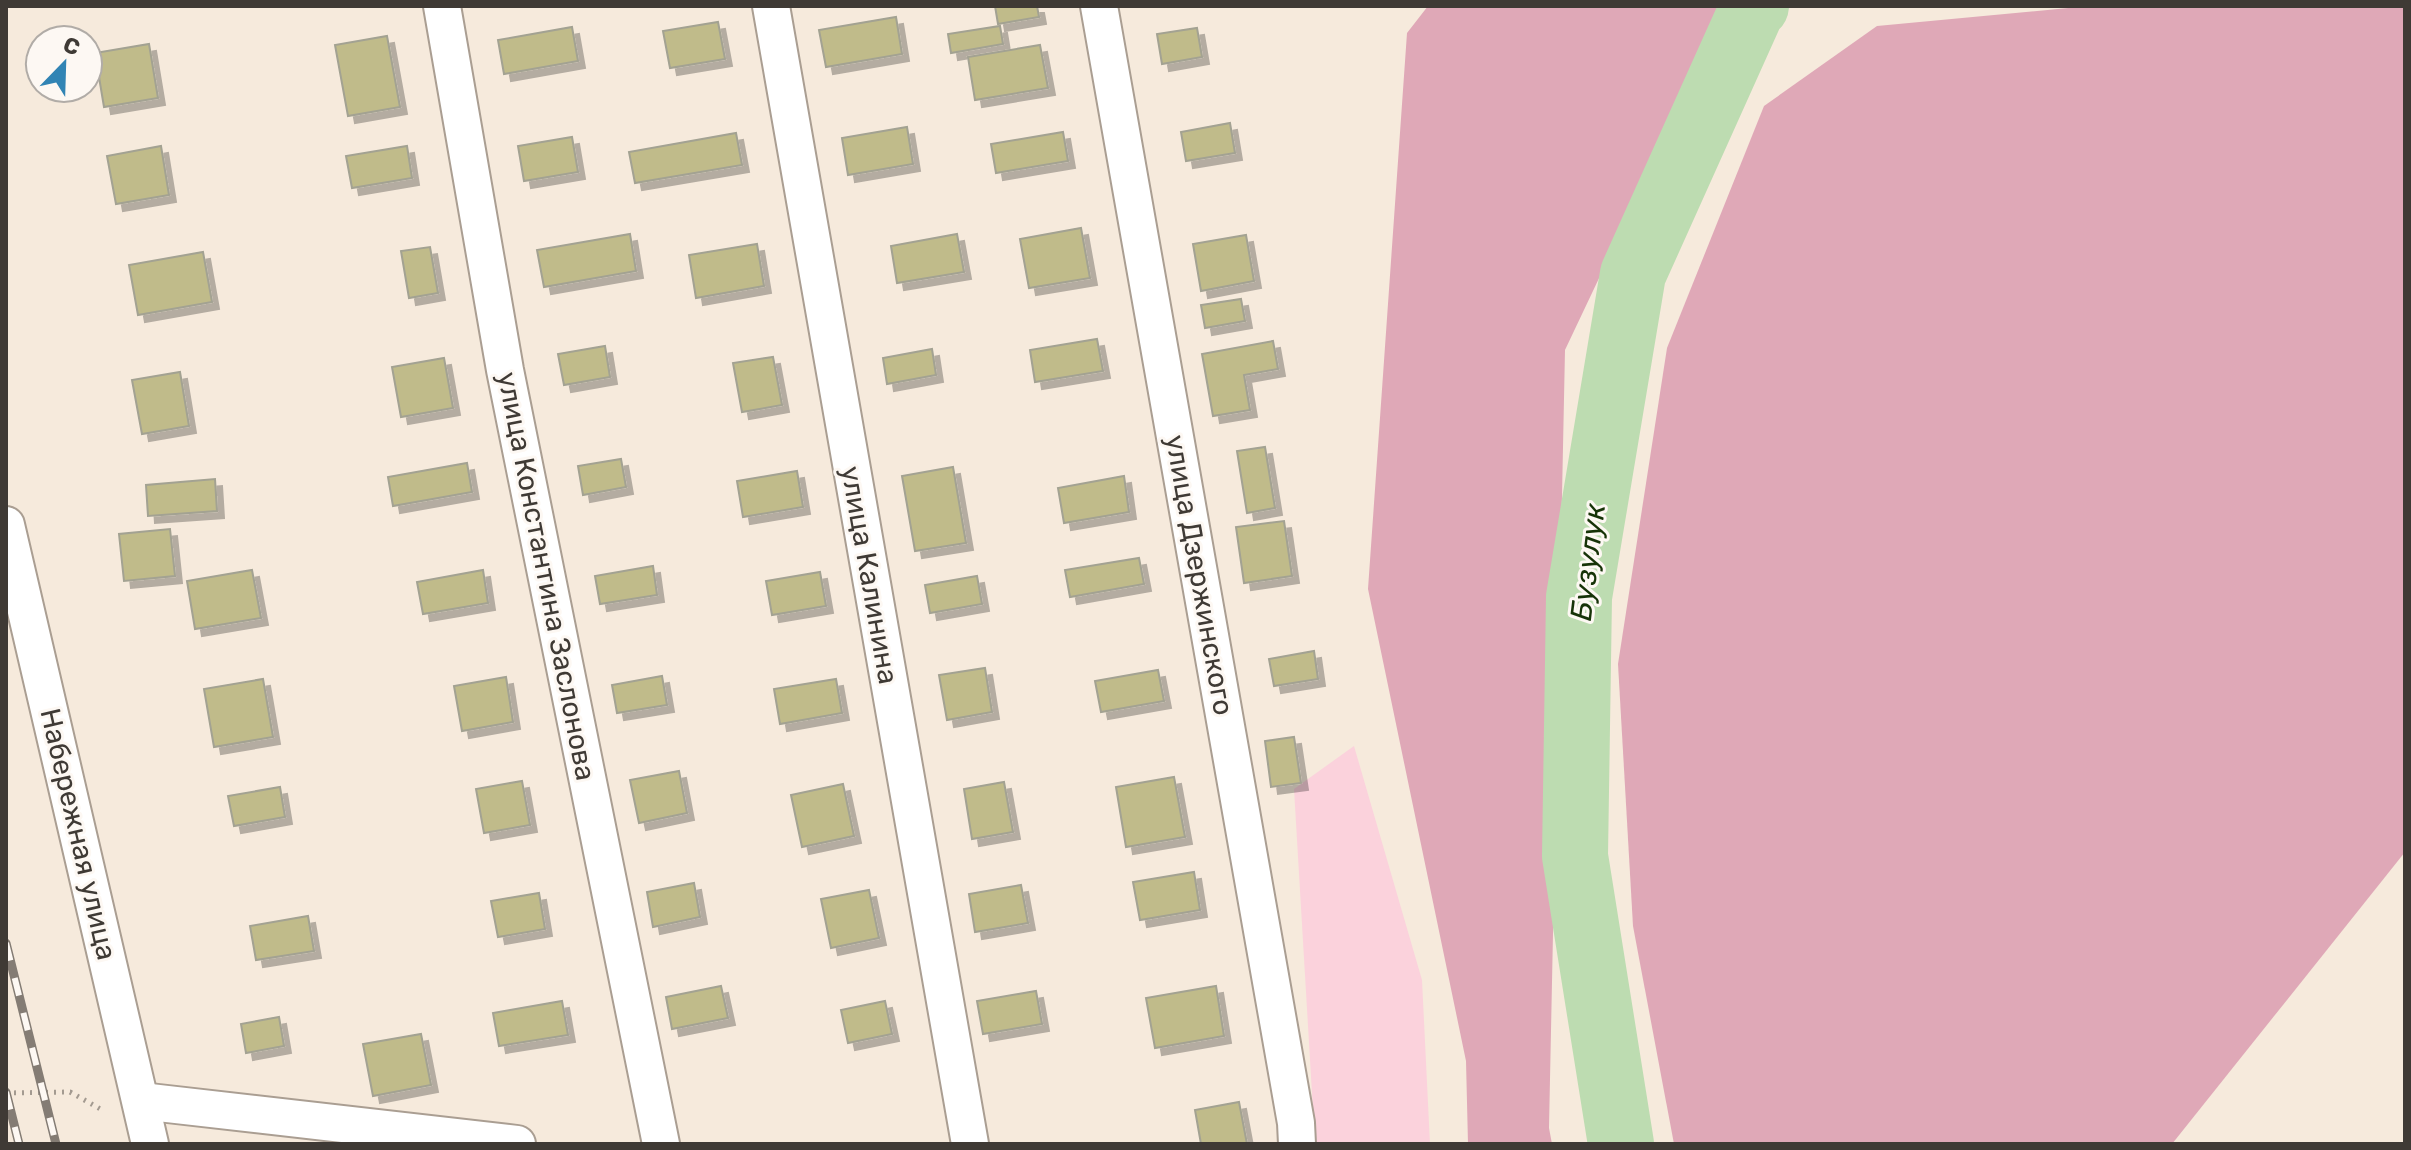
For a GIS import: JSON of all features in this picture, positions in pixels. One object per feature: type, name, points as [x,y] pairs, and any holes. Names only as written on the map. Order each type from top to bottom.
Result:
[{"type":"street","name":"улица Константина Заслонова","points":[[442,6],[505,370],[661,1144]]},
{"type":"street","name":"улица Калинина","points":[[771,6],[970,1144]]},
{"type":"street","name":"улица Дзержинского","points":[[1099,6],[1294,1107],[1297,1144]]},
{"type":"street","name":"Набережная улица","points":[[6,525],[150,1144]]},
{"type":"street","points":[[141,1101],[517,1144]]},
{"type":"path","points":[[6,1093],[70,1092],[105,1112],[141,1101]]},
{"type":"shaded area","points":[[1428,6],[1728,6],[1565,350],[1549,1128],[1552,1144],[1468,1144],[1466,1061],[1368,589],[1407,33]]},
{"type":"shaded area","points":[[2089,6],[2405,6],[2405,852],[2172,1144],[1674,1144],[1633,926],[1618,664],[1667,348],[1764,106],[1877,26]]},
{"type":"shaded area","points":[[1354,746],[1422,980],[1430,1144],[1315,1144],[1294,789]]},
{"type":"building","points":[[995,6],[1037,6],[1039,17],[998,24]]},
{"type":"building","points":[[896,17],[902,54],[826,67],[819,30]]},
{"type":"building","points":[[718,22],[725,59],[670,68],[663,31]]},
{"type":"building","points":[[1000,26],[1003,44],[951,53],[948,34]]},
{"type":"building","points":[[572,27],[578,61],[504,74],[498,40]]},
{"type":"building","points":[[1197,28],[1202,57],[1162,64],[1157,34]]},
{"type":"building","points":[[387,36],[400,107],[348,116],[335,45]]},
{"type":"building","points":[[149,44],[158,98],[104,107],[104,52]]},
{"type":"building","points":[[1040,45],[1048,88],[975,100],[968,57]]},
{"type":"building","points":[[1230,123],[1235,153],[1186,161],[1181,132]]},
{"type":"building","points":[[907,127],[913,164],[848,175],[842,138]]},
{"type":"building","points":[[1063,132],[1068,161],[996,173],[991,144]]},
{"type":"building","points":[[736,133],[742,165],[635,183],[629,152]]},
{"type":"building","points":[[572,137],[578,172],[524,181],[518,146]]},
{"type":"building","points":[[161,146],[169,195],[116,204],[107,156]]},
{"type":"building","points":[[407,146],[412,178],[352,188],[346,156]]},
{"type":"building","points":[[1081,228],[1090,278],[1029,288],[1020,239]]},
{"type":"building","points":[[630,234],[636,271],[544,287],[537,250]]},
{"type":"building","points":[[957,234],[964,272],[897,283],[891,246]]},
{"type":"building","points":[[1246,235],[1254,281],[1201,291],[1193,244]]},
{"type":"building","points":[[757,244],[764,286],[696,298],[689,255]]},
{"type":"building","points":[[430,247],[438,293],[409,298],[401,251]]},
{"type":"building","points":[[203,252],[212,302],[138,315],[129,265]]},
{"type":"building","points":[[1241,299],[1245,321],[1205,328],[1201,305]]},
{"type":"building","points":[[1097,339],[1103,371],[1035,382],[1030,350]]},
{"type":"building","points":[[1273,341],[1278,369],[1244,375],[1250,410],[1213,416],[1202,354]]},
{"type":"building","points":[[605,346],[610,377],[564,385],[558,354]]},
{"type":"building","points":[[932,349],[936,375],[887,384],[883,358]]},
{"type":"building","points":[[773,357],[782,405],[742,412],[733,363]]},
{"type":"building","points":[[444,358],[453,408],[401,417],[392,367]]},
{"type":"building","points":[[180,372],[189,426],[142,434],[132,380]]},
{"type":"building","points":[[1265,447],[1275,508],[1247,513],[1237,451]]},
{"type":"building","points":[[621,459],[626,487],[583,495],[578,466]]},
{"type":"building","points":[[467,463],[472,492],[393,506],[388,477]]},
{"type":"building","points":[[953,467],[966,543],[915,551],[902,476]]},
{"type":"building","points":[[797,471],[803,507],[743,517],[737,481]]},
{"type":"building","points":[[1124,476],[1129,512],[1064,523],[1058,488]]},
{"type":"building","points":[[215,479],[217,511],[148,516],[146,485]]},
{"type":"building","points":[[1284,521],[1292,576],[1244,583],[1236,527]]},
{"type":"building","points":[[170,529],[175,576],[124,581],[119,534]]},
{"type":"building","points":[[1139,558],[1144,584],[1070,597],[1065,570]]},
{"type":"building","points":[[653,566],[657,595],[600,604],[595,576]]},
{"type":"building","points":[[252,570],[261,618],[195,629],[187,581]]},
{"type":"building","points":[[483,570],[488,603],[423,614],[417,582]]},
{"type":"building","points":[[820,572],[826,606],[772,615],[766,581]]},
{"type":"building","points":[[977,576],[982,604],[930,613],[925,585]]},
{"type":"building","points":[[1314,651],[1318,679],[1274,686],[1269,659]]},
{"type":"building","points":[[985,668],[992,712],[947,720],[939,675]]},
{"type":"building","points":[[1158,670],[1164,701],[1101,712],[1095,681]]},
{"type":"building","points":[[662,676],[667,705],[617,713],[612,685]]},
{"type":"building","points":[[506,677],[513,722],[462,731],[454,686]]},
{"type":"building","points":[[263,679],[273,737],[214,747],[204,689]]},
{"type":"building","points":[[836,679],[842,713],[780,724],[774,689]]},
{"type":"building","points":[[1294,737],[1301,783],[1271,787],[1265,741]]},
{"type":"building","points":[[679,771],[687,813],[639,823],[630,780]]},
{"type":"building","points":[[1174,777],[1185,837],[1126,847],[1116,787]]},
{"type":"building","points":[[522,781],[530,825],[484,833],[476,789]]},
{"type":"building","points":[[1004,782],[1013,832],[972,839],[964,789]]},
{"type":"building","points":[[843,784],[854,836],[802,847],[791,795]]},
{"type":"building","points":[[280,787],[285,817],[234,826],[228,796]]},
{"type":"building","points":[[1194,872],[1200,910],[1140,920],[1133,882]]},
{"type":"building","points":[[694,883],[700,917],[653,927],[647,892]]},
{"type":"building","points":[[1021,885],[1028,923],[975,932],[969,894]]},
{"type":"building","points":[[869,890],[879,938],[831,948],[821,899]]},
{"type":"building","points":[[539,893],[545,929],[498,937],[491,901]]},
{"type":"building","points":[[308,916],[314,951],[256,960],[250,926]]},
{"type":"building","points":[[721,986],[728,1018],[672,1029],[666,997]]},
{"type":"building","points":[[1216,986],[1224,1036],[1155,1048],[1146,998]]},
{"type":"building","points":[[1036,991],[1042,1024],[983,1034],[977,1001]]},
{"type":"building","points":[[562,1001],[568,1035],[499,1046],[493,1013]]},
{"type":"building","points":[[885,1001],[892,1034],[848,1043],[841,1010]]},
{"type":"building","points":[[279,1017],[284,1046],[246,1053],[241,1024]]},
{"type":"building","points":[[421,1034],[431,1085],[373,1096],[363,1044]]},
{"type":"building","points":[[1239,1102],[1247,1144],[1201,1144],[1195,1110]]},
{"type":"waterway","name":"Бузулук","points":[[1621,1144],[1575,856],[1579,597],[1633,274],[1756,6]]},
{"type":"railway","points":[[6,943],[56,1144]]},
{"type":"railway","points":[[6,1092],[19,1144]]}]
